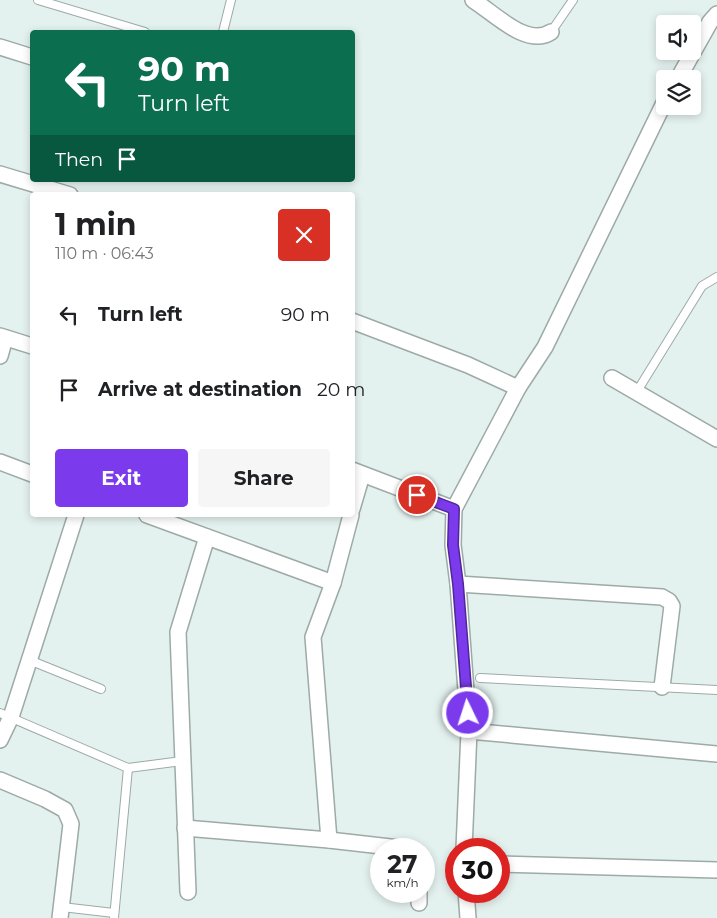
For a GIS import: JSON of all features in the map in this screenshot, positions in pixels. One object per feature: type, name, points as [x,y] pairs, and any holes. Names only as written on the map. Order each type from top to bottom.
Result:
[{"type":"street","points":[[479,1],[522,33],[534,37],[544,37],[551,32]]},
{"type":"street","points":[[683,70],[710,22],[717,14]]},
{"type":"street","points":[[0,47],[30,56]]},
{"type":"street","points":[[465,838],[470,731],[453,545],[454,509],[518,388],[545,347],[658,115]]},
{"type":"street","points":[[0,174],[60,192]]},
{"type":"street","points":[[355,322],[468,365],[518,388]]},
{"type":"street","points":[[0,356],[3,337],[30,345]]},
{"type":"street","points":[[612,378],[717,439]]},
{"type":"street","points":[[0,462],[30,473]]},
{"type":"street","points":[[355,487],[357,472],[454,509]]},
{"type":"street","points":[[0,740],[6,715],[29,660],[75,517]]},
{"type":"street","points":[[152,517],[333,583]]},
{"type":"street","points":[[329,840],[313,637],[333,583],[350,517]]},
{"type":"street","points":[[188,892],[178,632],[208,537]]},
{"type":"street","points":[[458,584],[662,597],[669,601],[672,606],[662,687]]},
{"type":"street","points":[[470,731],[717,754]]},
{"type":"street","points":[[0,780],[65,810],[71,824],[61,913]]},
{"type":"street","points":[[185,828],[370,845]]},
{"type":"street","points":[[510,864],[717,870]]},
{"type":"street","points":[[467,903],[468,918]]},
{"type":"lane","points":[[38,0],[138,30]]},
{"type":"lane","points":[[223,30],[231,0]]},
{"type":"lane","points":[[551,32],[573,0]]},
{"type":"lane","points":[[636,393],[702,286],[717,277]]},
{"type":"lane","points":[[29,660],[102,689]]},
{"type":"lane","points":[[480,678],[717,690]]},
{"type":"lane","points":[[6,715],[128,768],[182,761]]},
{"type":"lane","points":[[61,913],[114,916],[128,768]]},
{"type":"route","points":[[417,495],[454,509],[453,545],[458,584],[468,713]]}]
